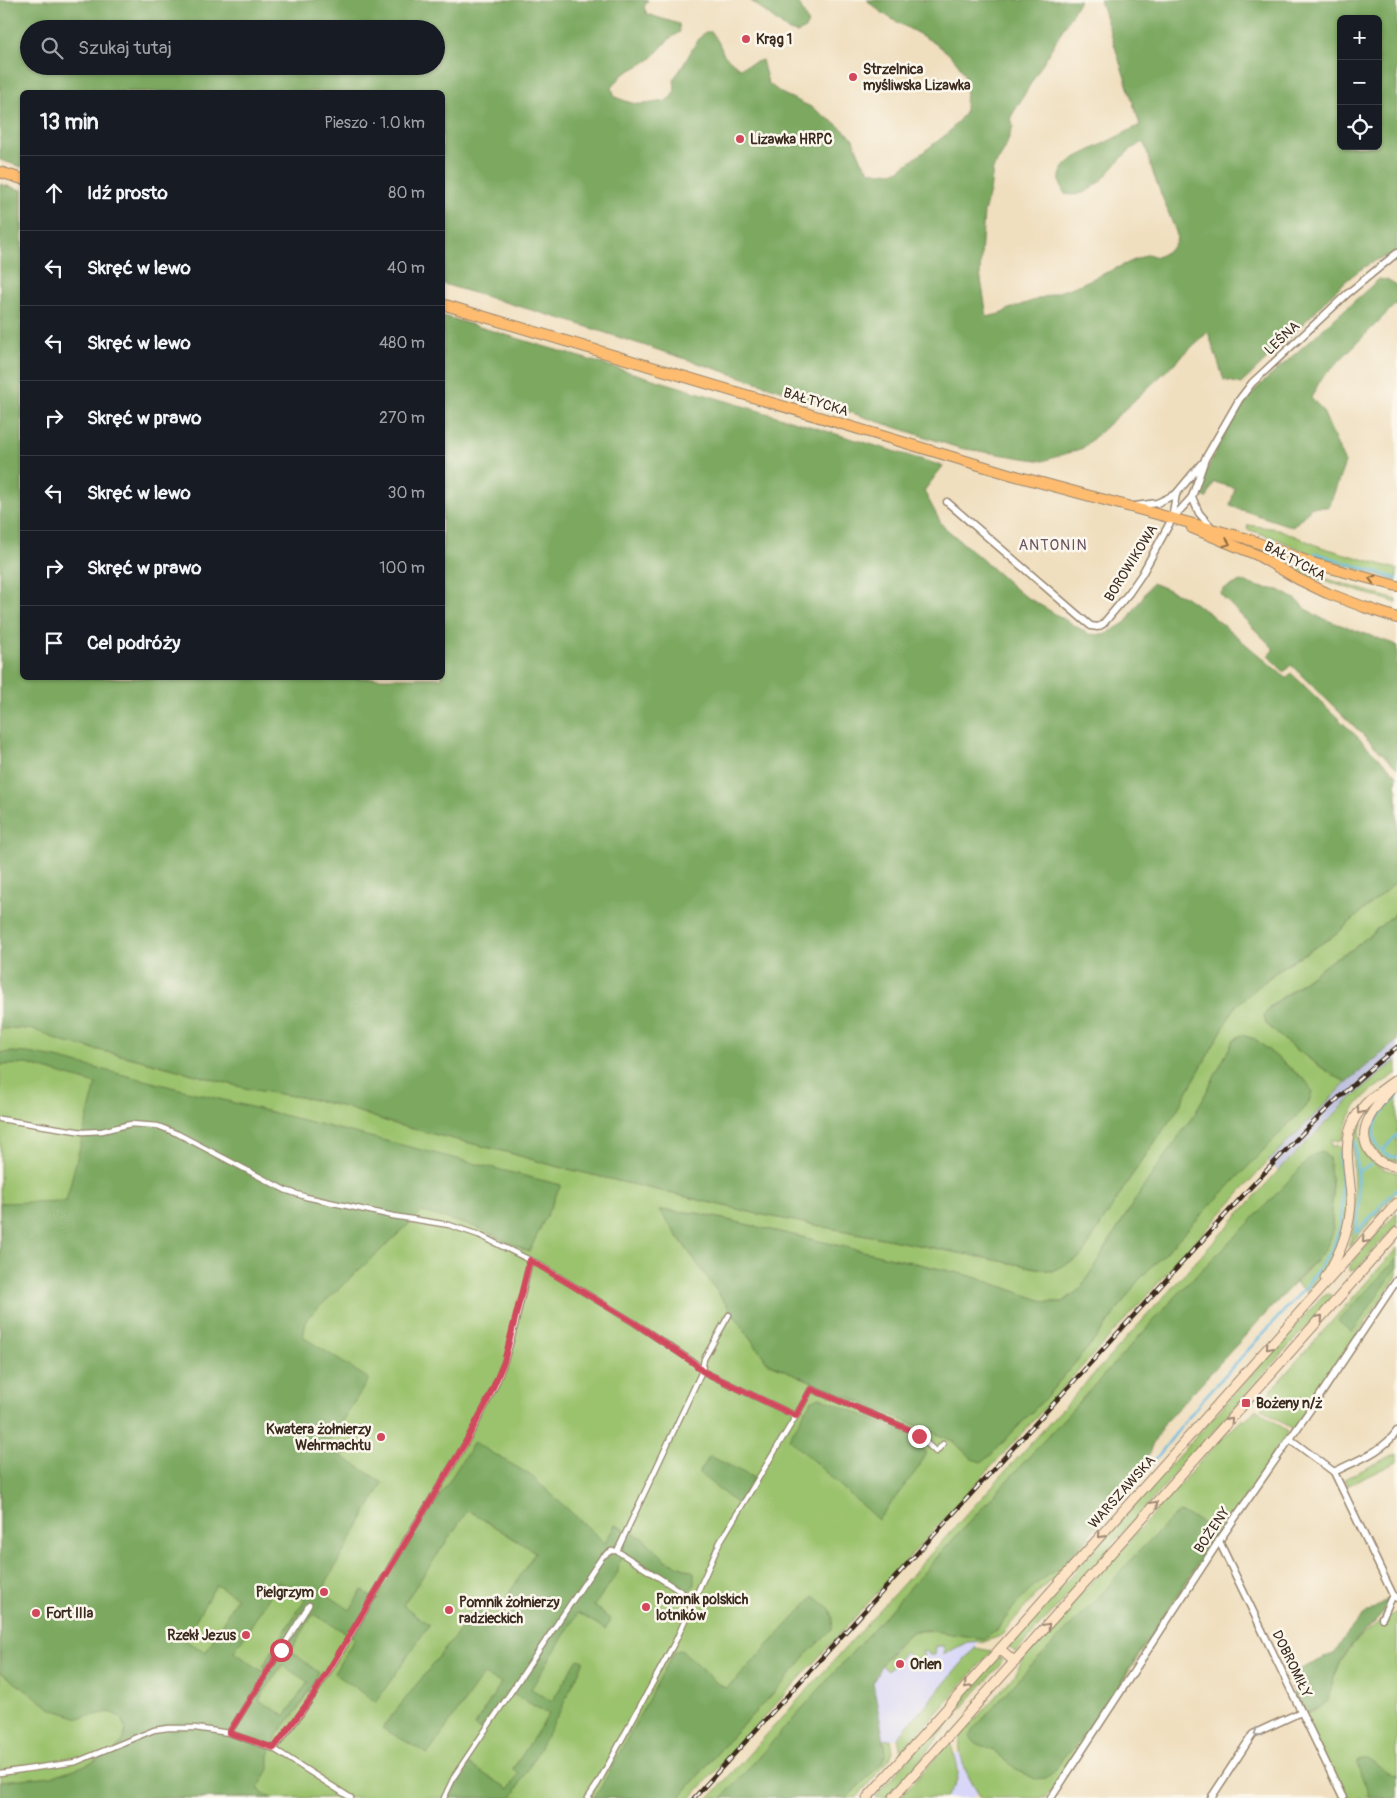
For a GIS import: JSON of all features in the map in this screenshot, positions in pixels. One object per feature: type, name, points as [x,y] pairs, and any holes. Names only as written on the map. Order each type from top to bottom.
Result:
[{"type":"main road","points":[[0,172],[20,178]]},
{"type":"main road","name":"BAŁTYCKA","points":[[445,305],[1014,475],[1245,538],[1312,563],[1397,586]]},
{"type":"main road","name":"BAŁTYCKA","points":[[1183,522],[1197,532],[1263,558],[1298,579],[1327,593],[1364,608],[1397,618]]},
{"type":"main road","points":[[1397,1081],[1372,1114],[1366,1126],[1365,1134],[1368,1150],[1376,1160],[1383,1164],[1397,1166]]},
{"type":"main road","points":[[1302,1310],[1338,1256],[1346,1236],[1351,1198],[1348,1144],[1352,1125],[1366,1103],[1397,1081]]},
{"type":"main road","name":"WARSZAWSKA","points":[[867,1798],[1397,1203]]},
{"type":"main road","points":[[893,1798],[1396,1234]]},
{"type":"main road","points":[[1000,1649],[1014,1662]]},
{"type":"street","name":"LEŚNA","points":[[1131,506],[1157,503],[1176,494],[1205,459],[1239,400],[1252,383],[1347,294],[1397,253]]},
{"type":"street","name":"LEŚNA","points":[[1172,519],[1192,497],[1205,459]]},
{"type":"street","points":[[1172,519],[1176,494]]},
{"type":"street","points":[[1192,497],[1199,513],[1213,529]]},
{"type":"street","name":"BOROWIKOWA","points":[[947,502],[1086,622],[1098,627],[1108,620],[1129,593],[1142,574],[1172,519]]},
{"type":"street","points":[[0,1119],[83,1132],[102,1131],[131,1124],[158,1126],[178,1134],[285,1190],[345,1206],[449,1225],[479,1235],[530,1260],[633,1322],[694,1363],[702,1371],[796,1416]]},
{"type":"street","points":[[274,1748],[302,1713],[318,1688],[464,1445],[486,1404],[504,1362],[530,1260]]},
{"type":"street","name":"BOŻENY","points":[[1051,1798],[1218,1541],[1290,1439],[1397,1280]]},
{"type":"street","points":[[617,1551],[702,1371],[704,1359],[729,1316]]},
{"type":"street","points":[[588,1798],[676,1640],[720,1542],[811,1389],[908,1429],[919,1436],[936,1452],[943,1444]]},
{"type":"street","points":[[1334,1472],[1394,1442],[1397,1431]]},
{"type":"street","points":[[1290,1439],[1334,1472],[1395,1597],[1382,1618]]},
{"type":"street","name":"DOBROMIŁY","points":[[1218,1541],[1343,1798]]},
{"type":"street","points":[[444,1798],[455,1775],[602,1557],[611,1551],[617,1551],[694,1600]]},
{"type":"street","points":[[229,1733],[308,1605]]},
{"type":"street","points":[[1211,1798],[1253,1734],[1301,1712]]},
{"type":"street","points":[[0,1773],[76,1762],[154,1730],[195,1728],[229,1733],[274,1748],[351,1798]]},
{"type":"shaded area","points":[[1397,1041],[1397,1060],[1350,1099],[1278,1171],[1268,1162],[1347,1082]]},
{"type":"shaded area","points":[[978,1638],[976,1649],[898,1738],[884,1740],[873,1683],[881,1665],[892,1650]]},
{"type":"shaded area","points":[[961,1753],[970,1781],[978,1793],[971,1798],[945,1798],[957,1782],[959,1770],[954,1755]]},
{"type":"green space","points":[[0,0],[648,0],[644,7],[647,14],[679,24],[680,32],[668,40],[651,59],[622,75],[612,88],[615,97],[636,104],[664,102],[671,97],[675,90],[674,78],[696,43],[705,32],[712,32],[724,55],[739,68],[762,60],[768,83],[781,93],[811,107],[835,123],[852,137],[862,161],[869,170],[879,173],[898,171],[947,134],[965,113],[965,82],[964,74],[957,62],[946,52],[878,10],[867,0],[1080,0],[1011,117],[1013,126],[1005,149],[993,169],[990,192],[984,212],[980,273],[987,317],[1076,286],[1148,254],[1157,257],[1175,244],[1176,232],[1154,176],[1144,142],[1130,150],[1101,181],[1084,192],[1075,195],[1065,194],[1060,184],[1062,171],[1073,159],[1140,125],[1100,0],[1397,0],[1397,265],[1388,256],[1364,267],[1353,275],[1241,384],[1224,380],[1208,332],[1083,448],[1043,461],[959,448],[569,321],[445,285],[445,90],[20,90],[20,166],[0,160]]},
{"type":"green space","points":[[750,0],[792,0],[799,3],[808,23],[804,30],[797,33],[789,31]]},
{"type":"green space","points":[[0,184],[20,189],[20,680],[445,680],[445,317],[943,466],[924,491],[942,525],[1020,593],[1089,634],[1105,635],[1126,622],[1152,583],[1184,596],[1210,614],[1286,678],[1291,673],[1397,775],[1397,881],[1334,936],[1281,968],[1236,1005],[1177,1110],[1130,1178],[1081,1257],[1052,1271],[758,1214],[555,1166],[397,1125],[345,1107],[306,1098],[249,1089],[129,1057],[63,1042],[35,1030],[0,1029]]},
{"type":"green space","points":[[1379,279],[1387,280],[1397,286],[1397,303],[1321,379],[1311,398],[1322,409],[1345,463],[1329,507],[1312,507],[1293,527],[1230,506],[1235,488],[1214,482],[1207,498],[1198,495],[1203,478],[1219,444],[1239,410],[1259,386]]},
{"type":"green space","points":[[1248,525],[1278,529],[1321,547],[1397,569],[1397,581],[1320,558],[1277,539],[1247,529]]},
{"type":"green space","points":[[1279,560],[1317,576],[1397,600],[1397,603],[1302,574]]},
{"type":"green space","points":[[1241,581],[1259,587],[1279,590],[1297,600],[1306,609],[1321,618],[1397,645],[1397,768],[1291,665],[1284,672],[1268,656],[1273,648],[1220,594],[1224,589]]},
{"type":"green space","points":[[1397,881],[1397,912],[1353,949],[1335,958],[1269,1007],[1266,1024],[1315,1063],[1347,1082],[1268,1162],[691,1798],[679,1798],[732,1736],[832,1629],[633,1798],[0,1798],[0,1029],[35,1030],[63,1042],[129,1057],[249,1089],[306,1098],[345,1107],[397,1125],[555,1166],[758,1214],[1052,1271],[1081,1256],[1130,1178],[1177,1110],[1236,1005],[1281,968],[1334,936]],"holes":[[[1241,1035],[1255,1039],[1308,1083],[1137,1282],[1102,1331],[1047,1396],[990,1456],[981,1461],[972,1459],[953,1441],[768,1363],[659,1210],[697,1213],[971,1276],[1046,1302],[1063,1302],[1081,1288],[1140,1192],[1196,1112],[1233,1041]]]},
{"type":"green space","points":[[1397,912],[1397,1041],[1347,1082],[1334,1076],[1290,1045],[1266,1024],[1264,1016],[1269,1008],[1335,958],[1353,949]]},
{"type":"green space","points":[[1241,1035],[1255,1039],[1308,1083],[1312,1093],[1308,1104],[1137,1282],[1102,1331],[1047,1396],[990,1456],[981,1462],[972,1459],[953,1441],[768,1363],[659,1210],[697,1213],[971,1276],[1046,1302],[1063,1302],[1081,1288],[1140,1192],[1196,1112],[1233,1041]]},
{"type":"green space","points":[[0,1053],[28,1053],[56,1058],[561,1185],[529,1252],[476,1227],[422,1212],[307,1318],[303,1337],[369,1379],[326,1446],[383,1483],[327,1581],[323,1592],[350,1610],[362,1590],[377,1600],[406,1549],[474,1442],[530,1475],[605,1543],[615,1525],[643,1538],[666,1560],[694,1572],[694,1586],[688,1591],[626,1553],[619,1563],[618,1572],[594,1606],[611,1620],[605,1629],[578,1613],[531,1689],[552,1701],[578,1659],[584,1661],[559,1713],[512,1798],[449,1798],[451,1790],[468,1764],[509,1789],[519,1774],[513,1769],[549,1714],[507,1691],[480,1730],[474,1726],[501,1683],[483,1675],[428,1754],[382,1728],[476,1610],[493,1619],[535,1552],[468,1510],[403,1605],[429,1625],[376,1702],[334,1673],[355,1638],[313,1614],[291,1651],[319,1673],[299,1708],[278,1733],[269,1755],[269,1769],[258,1789],[271,1798],[0,1798],[0,1781],[51,1776],[78,1768],[113,1753],[123,1741],[126,1729],[120,1717],[110,1712],[79,1718],[52,1709],[0,1672],[0,1203],[66,1201],[96,1084],[27,1064],[0,1065]],"holes":[[[279,1582],[305,1599],[263,1666],[265,1667],[262,1671],[234,1652]],[[216,1585],[237,1597],[206,1652],[184,1640]],[[282,1665],[308,1682],[285,1716],[259,1700]]]},
{"type":"green space","points":[[1397,1060],[1397,1073],[1370,1092],[1354,1109],[1342,1139],[1338,1141],[1332,1139],[1331,1147],[1337,1145],[1343,1151],[1347,1198],[1345,1225],[1339,1244],[1330,1261],[1306,1292],[1296,1283],[1325,1250],[1333,1232],[1331,1210],[1333,1196],[1329,1158],[1322,1153],[1190,1281],[950,1543],[723,1798],[709,1798],[1278,1171],[1350,1099]]},
{"type":"green space","points":[[1397,1090],[1397,1161],[1387,1159],[1378,1154],[1371,1140],[1370,1132],[1375,1116]]},
{"type":"green space","points":[[1373,1101],[1366,1112],[1362,1124],[1361,1146],[1373,1163],[1383,1169],[1397,1172],[1397,1192],[1348,1247],[1355,1214],[1352,1141],[1360,1117]]},
{"type":"green space","points":[[1322,1152],[1329,1158],[1333,1196],[1331,1210],[1333,1232],[1325,1250],[1165,1422],[1151,1448],[1142,1475],[1136,1484],[1060,1567],[1036,1584],[1013,1608],[997,1630],[985,1639],[926,1630],[914,1631],[892,1650],[881,1665],[873,1683],[886,1752],[882,1763],[847,1798],[722,1798],[950,1543],[1190,1281],[1245,1227],[1313,1155]]},
{"type":"green space","points":[[1397,1212],[1397,1224],[1356,1270],[1350,1271],[1350,1265]]},
{"type":"green space","points":[[1397,1248],[1397,1276],[1293,1430],[1262,1409],[1266,1402],[1264,1400],[1271,1390]]},
{"type":"green space","points":[[1397,1258],[1397,1267],[1352,1333],[1338,1321]]},
{"type":"green space","points":[[1324,1294],[1331,1295],[1330,1300],[1016,1653],[1008,1646]]},
{"type":"green space","points":[[820,1397],[907,1434],[918,1442],[926,1452],[919,1467],[878,1520],[789,1439],[811,1401]]},
{"type":"green space","points":[[1256,1409],[1288,1432],[1270,1457],[1272,1459],[1225,1525],[1046,1798],[981,1798],[968,1776],[961,1758],[960,1742],[962,1734],[1011,1679],[1027,1654],[1219,1441],[1243,1419],[1245,1421]]},
{"type":"green space","points":[[1397,1453],[1397,1462],[1347,1486],[1344,1479]]},
{"type":"green space","points":[[710,1456],[754,1478],[737,1504],[699,1473]]},
{"type":"green space","points":[[1180,1513],[1194,1518],[1217,1533],[1099,1715],[1071,1751],[1063,1757],[1056,1770],[1046,1778],[1035,1779],[1016,1769],[994,1751],[974,1742],[970,1736],[972,1731],[1029,1668],[1097,1599],[1135,1555],[1172,1518]]},
{"type":"green space","points":[[1089,1537],[1092,1539],[1068,1566],[1045,1585],[1000,1636],[987,1641],[967,1642],[943,1655],[944,1646],[936,1646],[935,1655],[929,1655],[929,1653],[922,1651],[924,1657],[916,1661],[905,1652],[888,1671],[881,1665],[905,1637],[914,1631],[997,1630],[1013,1608],[1036,1583],[1060,1567]]},
{"type":"green space","points":[[814,1596],[830,1609],[833,1617],[832,1629],[732,1736],[679,1798],[594,1798],[674,1652],[680,1650],[684,1652],[718,1684],[726,1688],[736,1680]]},
{"type":"green space","points":[[1388,1598],[1389,1601],[1380,1617],[1352,1644],[1341,1661],[1334,1677],[1328,1701],[1321,1707],[1302,1715],[1288,1675],[1335,1653],[1344,1638],[1361,1618]]},
{"type":"green space","points":[[1397,1612],[1397,1798],[1343,1798],[1302,1715],[1315,1711],[1352,1644],[1379,1622]]},
{"type":"green space","points":[[975,1648],[992,1651],[901,1753],[898,1737]]},
{"type":"green space","points":[[999,1657],[1002,1660],[1000,1665],[953,1718],[888,1798],[874,1798]]},
{"type":"green space","points":[[891,1739],[893,1751],[890,1759],[856,1798],[847,1798],[882,1763],[886,1752],[884,1740]]},
{"type":"green space","points":[[950,1742],[958,1772],[955,1783],[945,1798],[899,1798]]},
{"type":"green space","points":[[1367,1759],[1393,1776],[1397,1776],[1397,1798],[1370,1798],[1357,1764],[1359,1760]]},
{"type":"waterway","points":[[1315,553],[1397,579]]},
{"type":"waterway","points":[[1397,1096],[1381,1114],[1377,1121],[1374,1135],[1376,1142],[1385,1154],[1397,1157]]},
{"type":"waterway","points":[[1382,1151],[1397,1135]]},
{"type":"waterway","points":[[1355,1140],[1359,1205],[1356,1232],[1397,1188]]},
{"type":"waterway","points":[[1150,1466],[1203,1399],[1304,1289],[1332,1249],[1341,1226],[1342,1200],[1339,1152]]},
{"type":"waterway","points":[[1357,1172],[1370,1165]]},
{"type":"railway","points":[[694,1798],[1249,1189],[1302,1133],[1377,1063],[1397,1047]]},
{"type":"place","name":"Krąg 1","points":[[746,39]]},
{"type":"place","name":"Strzelnica myśliwska Lizawka","points":[[853,77]]},
{"type":"place","name":"Lizawka HRPC","points":[[740,139]]},
{"type":"place","name":"Bożeny n/ż","points":[[1246,1403]]},
{"type":"place","name":"Kwatera żołnierzy Wehrmachtu","points":[[381,1437]]},
{"type":"place","name":"Pielgrzym","points":[[324,1592]]},
{"type":"place","name":"Pomnik polskich lotników","points":[[646,1607]]},
{"type":"place","name":"Pomnik żołnierzy radzieckich","points":[[449,1610]]},
{"type":"place","name":"Fort IIIa","points":[[36,1613]]},
{"type":"place","name":"Rzekł Jezus","points":[[246,1635]]},
{"type":"place","name":"Orlen","points":[[900,1664]]},
{"type":"district","name":"ANTONIN","points":[[1053,545]]},
{"type":"route","points":[[281,1650],[229,1733],[274,1748],[313,1696],[464,1445],[486,1404],[504,1362],[530,1260],[633,1322],[694,1363],[702,1371],[796,1416],[811,1389],[908,1429],[919,1436]]}]
